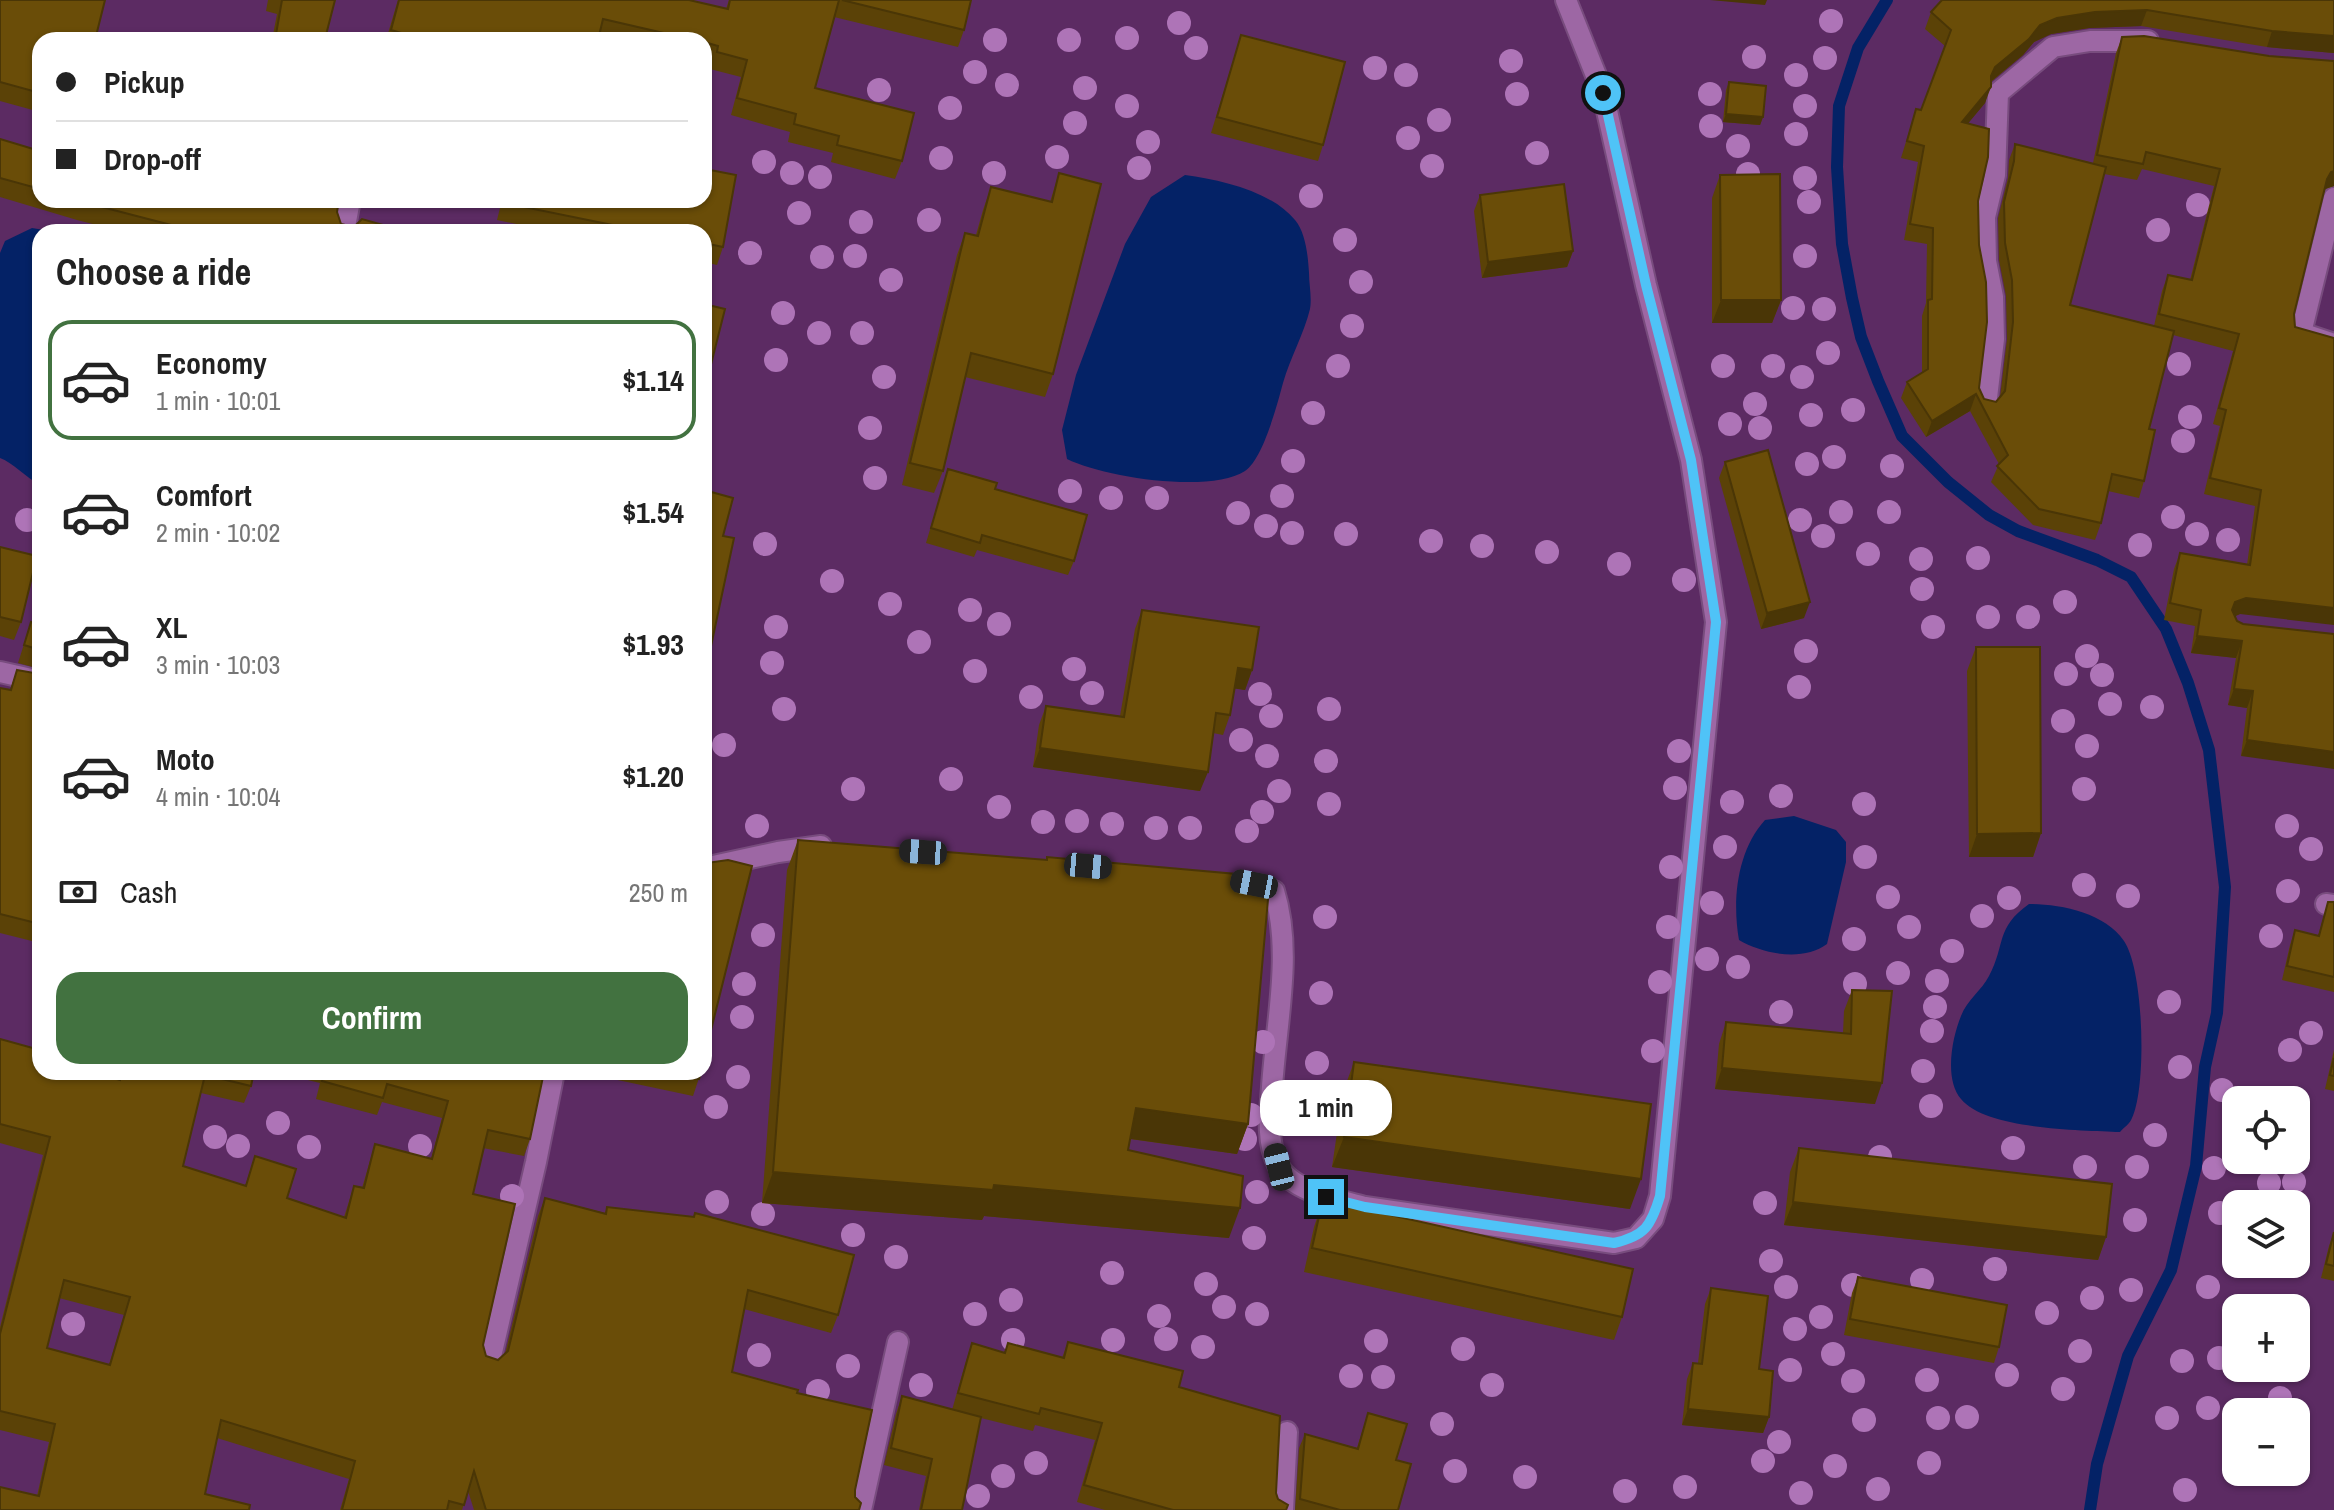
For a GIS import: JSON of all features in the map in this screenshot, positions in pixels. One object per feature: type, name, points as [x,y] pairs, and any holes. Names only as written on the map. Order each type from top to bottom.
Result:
[{"type":"street","points":[[1229,879],[1274,891],[1282,917],[1283,951],[1269,1127],[1279,1167],[1299,1186],[1365,1207],[1614,1243],[1636,1238],[1653,1219],[1660,1196],[1666,1150],[1716,622],[1691,460],[1646,285],[1603,93],[1566,0]]},
{"type":"street","points":[[1986,406],[1994,339],[1985,217],[1995,175],[1998,93],[2053,47],[2090,41],[2139,39],[2170,44]]},
{"type":"street","points":[[2334,198],[2301,333],[2334,344]]},
{"type":"street","points":[[0,672],[32,679]]},
{"type":"street","points":[[712,866],[814,846],[839,847]]},
{"type":"street","points":[[489,1365],[552,1080]]},
{"type":"street","points":[[861,1510],[898,1342]]},
{"type":"street","points":[[1283,1510],[1287,1432]]},
{"type":"water","points":[[1185,175],[1259,194],[1285,210],[1299,225],[1307,253],[1311,296],[1304,328],[1268,431],[1258,455],[1245,471],[1229,478],[1183,482],[1130,477],[1084,466],[1067,459],[1062,430],[1076,375],[1125,244],[1151,197]]},
{"type":"water","points":[[32,228],[32,479],[0,458],[0,253],[5,241]]},
{"type":"water","points":[[1794,816],[1836,830],[1846,842],[1846,862],[1827,944],[1806,953],[1783,954],[1739,940],[1737,893],[1743,861],[1756,832],[1765,820]]},
{"type":"water","points":[[2029,904],[2068,908],[2106,923],[2124,941],[2131,956],[2141,1029],[2140,1081],[2132,1118],[2120,1132],[2012,1123],[1973,1109],[1956,1091],[1951,1058],[1961,1016],[1989,976],[2006,929]]},
{"type":"building","points":[[0,0],[105,0],[97,32],[32,32],[32,91],[0,82]]},
{"type":"building","points":[[282,0],[335,0],[327,32],[276,32]]},
{"type":"building","points":[[399,0],[689,0],[728,9],[730,0],[839,0],[815,88],[914,113],[902,161],[837,145],[839,136],[794,124],[796,114],[737,98],[747,60],[717,52],[718,46],[712,44],[712,32],[659,32],[603,19],[600,32],[391,30]]},
{"type":"building","points":[[842,0],[971,0],[964,30]]},
{"type":"building","points":[[1942,0],[2334,0],[2334,36],[2272,31],[2147,10],[2095,12],[2057,18],[2040,25],[2029,39],[1995,67],[1991,87],[1962,122],[1989,129],[1988,157],[1978,201],[1979,245],[1986,282],[1987,322],[1979,388],[1984,399],[1996,402],[2005,391],[2013,322],[2004,202],[2015,144],[2106,167],[2070,305],[2174,331],[2149,429],[2155,430],[2144,481],[2112,474],[2101,523],[2039,509],[1997,466],[2008,455],[1976,394],[1932,421],[1907,382],[1928,369],[1928,300],[1932,299],[1933,228],[1910,224],[1924,146],[1907,141],[1916,109],[1921,110],[1951,30],[1931,12]]},
{"type":"building","points":[[1241,35],[1345,62],[1323,145],[1217,117]]},
{"type":"building","points":[[2144,36],[2269,56],[2334,61],[2334,171],[2327,179],[2294,314],[2295,327],[2334,338],[2334,608],[2246,598],[2235,602],[2232,610],[2237,621],[2243,624],[2334,634],[2334,752],[2247,740],[2253,691],[2234,689],[2242,641],[2197,636],[2201,610],[2170,603],[2180,553],[2250,565],[2261,490],[2210,478],[2226,410],[2219,408],[2239,334],[2159,314],[2168,275],[2192,280],[2220,169],[2146,152],[2143,164],[2097,155],[2122,37]]},
{"type":"building","points":[[1729,82],[1766,86],[1763,117],[1726,114]]},
{"type":"building","points":[[0,139],[32,149],[32,187],[0,178]]},
{"type":"building","points":[[712,170],[736,175],[723,247],[712,245],[712,224],[608,224],[529,208],[712,208]]},
{"type":"building","points":[[1059,173],[1101,184],[1053,374],[971,353],[943,471],[910,463],[965,233],[978,236],[991,187],[1052,202]]},
{"type":"building","points":[[1780,174],[1781,300],[1721,300],[1720,175]]},
{"type":"building","points":[[1564,184],[1573,251],[1488,262],[1480,195]]},
{"type":"building","points":[[106,208],[338,208],[341,224],[167,224]]},
{"type":"building","points":[[362,219],[380,224],[357,224]]},
{"type":"building","points":[[712,306],[725,309],[712,360]]},
{"type":"building","points":[[1768,450],[1810,602],[1767,613],[1725,462]]},
{"type":"building","points":[[948,469],[997,483],[995,489],[1087,515],[1074,561],[982,535],[980,543],[931,528]]},
{"type":"building","points":[[712,492],[733,498],[723,536],[734,538],[712,641]]},
{"type":"building","points":[[0,547],[32,555],[32,577],[21,622],[0,617]]},
{"type":"building","points":[[1142,610],[1259,627],[1252,670],[1238,668],[1230,715],[1216,713],[1208,772],[1040,748],[1046,706],[1124,717]]},
{"type":"building","points":[[31,622],[32,622],[32,648],[24,645]]},
{"type":"building","points":[[1976,647],[2040,647],[2041,833],[1977,834]]},
{"type":"building","points":[[17,670],[32,673],[32,922],[0,914],[0,688],[11,690]]},
{"type":"building","points":[[798,840],[1047,860],[1047,857],[1270,877],[1248,1124],[1136,1108],[1128,1150],[1243,1176],[1240,1208],[994,1185],[993,1190],[773,1172]]},
{"type":"building","points":[[728,860],[752,866],[712,1026],[712,862]]},
{"type":"building","points":[[2328,902],[2334,902],[2334,977],[2287,966],[2295,930],[2319,936]]},
{"type":"building","points":[[1852,990],[1892,991],[1882,1083],[1722,1068],[1726,1022],[1851,1034]]},
{"type":"building","points":[[0,1039],[32,1048],[32,1080],[204,1080],[183,1166],[246,1186],[255,1156],[296,1169],[287,1198],[346,1218],[354,1186],[364,1188],[375,1144],[432,1159],[448,1101],[387,1084],[383,1098],[322,1080],[542,1080],[530,1139],[488,1130],[473,1194],[515,1204],[483,1345],[486,1356],[498,1360],[508,1351],[545,1198],[606,1214],[607,1207],[694,1217],[695,1213],[854,1255],[838,1315],[748,1290],[732,1372],[798,1390],[797,1393],[872,1410],[855,1490],[855,1497],[861,1503],[859,1510],[486,1510],[474,1471],[464,1505],[449,1501],[447,1510],[342,1510],[355,1461],[221,1420],[205,1494],[250,1505],[249,1510],[0,1510],[0,1487],[39,1496],[55,1424],[0,1411],[0,1334],[50,1137],[0,1124]],"holes":[[[64,1280],[130,1297],[110,1365],[47,1348]]]},
{"type":"building","points":[[1354,1062],[1651,1104],[1641,1179],[1344,1137]]},
{"type":"building","points":[[226,1080],[252,1080],[251,1086]]},
{"type":"building","points":[[1799,1148],[2112,1184],[2106,1237],[1793,1202]]},
{"type":"building","points":[[1322,1203],[1336,1203],[1633,1269],[1622,1317],[1312,1248]]},
{"type":"building","points":[[2334,1232],[2334,1266],[2326,1264]]},
{"type":"building","points":[[1858,1277],[2007,1305],[1999,1347],[1850,1319]]},
{"type":"building","points":[[1711,1288],[1768,1296],[1759,1369],[1773,1371],[1769,1417],[1688,1409],[1693,1363],[1702,1364]]},
{"type":"building","points":[[1068,1342],[1183,1371],[1179,1387],[1280,1416],[1276,1493],[1278,1499],[1288,1505],[1286,1510],[1173,1510],[1084,1485],[1102,1423],[1041,1408],[1039,1414],[958,1393],[972,1343],[1005,1353],[1008,1343],[1064,1358]]},
{"type":"building","points":[[902,1396],[981,1417],[962,1510],[921,1510],[932,1459],[891,1448]]},
{"type":"building","points":[[1368,1413],[1407,1424],[1396,1460],[1411,1464],[1398,1510],[1340,1510],[1300,1499],[1305,1434],[1358,1449]]},
{"type":"waterway","points":[[1887,0],[1858,48],[1839,106],[1837,167],[1842,244],[1852,298],[1861,337],[1878,381],[1902,436],[1948,482],[1989,515],[2018,531],[2097,560],[2131,577],[2166,629],[2188,683],[2209,750],[2225,887],[2217,1013],[2205,1067],[2196,1166],[2171,1270],[2128,1356],[2097,1464],[2090,1510]]},
{"type":"route","points":[[1326,1197],[1365,1207],[1614,1243],[1636,1238],[1653,1219],[1660,1196],[1716,622],[1711,573],[1691,460],[1646,285],[1603,93]]}]
